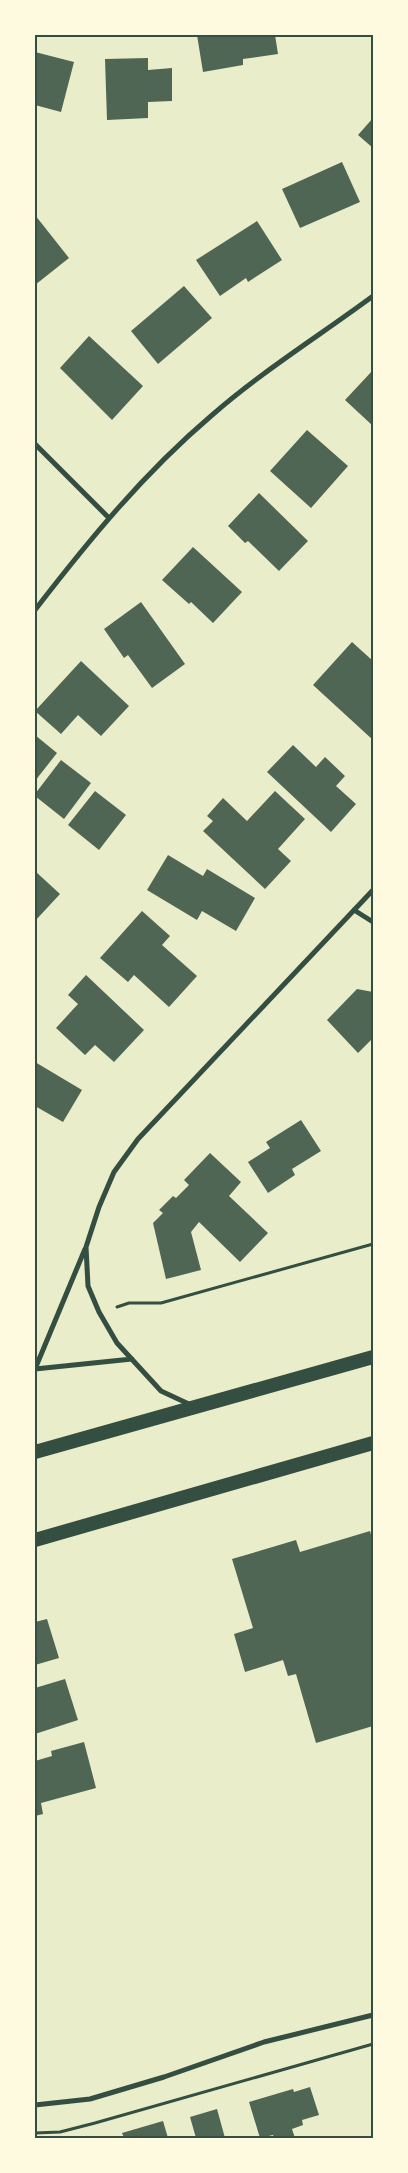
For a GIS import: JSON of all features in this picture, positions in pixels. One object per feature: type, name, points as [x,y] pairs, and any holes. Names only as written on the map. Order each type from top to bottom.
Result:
[{"type":"highway","points":[[35,1452],[373,1357]]},
{"type":"highway","points":[[35,1540],[373,1443]]},
{"type":"street","points":[[35,610],[109,518],[148,474],[211,415],[276,365],[373,296]]},
{"type":"street","points":[[35,444],[109,518]]},
{"type":"street","points":[[132,1359],[35,1369],[86,1247],[99,1207],[114,1172],[138,1139],[373,890]]},
{"type":"street","points":[[354,910],[373,922]]},
{"type":"street","points":[[86,1247],[88,1286],[98,1312],[117,1343],[161,1391],[195,1406]]},
{"type":"street","points":[[35,2105],[90,2099],[164,2077],[264,2042],[373,2015]]},
{"type":"path","points":[[98,1312],[129,1303],[161,1303],[373,1244]]},
{"type":"path","points":[[35,2133],[60,2132],[95,2123],[373,2044]]},
{"type":"building","points":[[197,35],[275,35],[278,54],[243,59],[243,65],[203,72]]},
{"type":"building","points":[[35,52],[74,62],[61,112],[35,105]]},
{"type":"building","points":[[148,58],[148,70],[172,68],[172,101],[148,102],[148,118],[107,120],[105,59]]},
{"type":"building","points":[[373,118],[373,148],[358,135]]},
{"type":"building","points":[[342,162],[360,202],[300,228],[282,189]]},
{"type":"building","points":[[35,215],[69,258],[35,285]]},
{"type":"building","points":[[257,221],[282,260],[248,282],[246,278],[220,296],[196,260]]},
{"type":"building","points":[[184,286],[212,318],[158,364],[131,331]]},
{"type":"building","points":[[89,336],[143,386],[112,420],[60,368]]},
{"type":"building","points":[[373,370],[373,426],[345,400]]},
{"type":"building","points":[[307,430],[348,466],[311,508],[270,471]]},
{"type":"building","points":[[259,493],[308,541],[279,571],[248,541],[245,543],[228,526]]},
{"type":"building","points":[[193,547],[242,592],[213,623],[191,602],[189,604],[162,580]]},
{"type":"building","points":[[141,602],[185,664],[152,688],[128,655],[124,658],[104,629]]},
{"type":"building","points":[[352,642],[373,661],[373,740],[313,685]]},
{"type":"building","points":[[81,661],[129,706],[101,736],[78,715],[61,734],[35,711]]},
{"type":"building","points":[[35,735],[57,753],[35,781]]},
{"type":"building","points":[[293,745],[316,767],[325,757],[345,776],[336,786],[356,804],[331,832],[267,772]]},
{"type":"building","points":[[61,760],[91,783],[64,819],[35,796]]},
{"type":"building","points":[[95,791],[126,815],[99,850],[68,825]]},
{"type":"building","points":[[275,791],[305,819],[278,849],[291,861],[265,889],[203,831],[213,821],[207,816],[223,798],[247,821]]},
{"type":"building","points":[[168,855],[203,876],[207,869],[255,898],[236,931],[202,911],[197,920],[147,890]]},
{"type":"building","points":[[35,871],[60,894],[35,921]]},
{"type":"building","points":[[142,911],[170,936],[162,945],[197,976],[169,1007],[134,975],[128,982],[100,958]]},
{"type":"building","points":[[86,975],[144,1030],[114,1062],[95,1045],[85,1055],[56,1028],[78,1004],[68,995]]},
{"type":"building","points":[[357,989],[373,992],[373,1038],[358,1053],[327,1020]]},
{"type":"building","points":[[35,1062],[82,1090],[63,1122],[35,1106]]},
{"type":"building","points":[[301,1120],[321,1151],[292,1169],[295,1175],[268,1193],[248,1162],[270,1148],[266,1142]]},
{"type":"building","points":[[210,1153],[241,1182],[229,1196],[268,1233],[240,1262],[199,1222],[191,1232],[201,1270],[166,1279],[153,1223],[163,1213],[159,1210],[173,1196],[176,1198],[189,1185],[184,1180]]},
{"type":"building","points":[[370,1531],[373,1542],[373,1726],[316,1743],[296,1674],[288,1676],[283,1660],[245,1672],[234,1634],[253,1628],[232,1559],[296,1540],[300,1552]]},
{"type":"building","points":[[47,1619],[59,1658],[35,1665],[35,1622]]},
{"type":"building","points":[[65,1679],[78,1720],[35,1734],[35,1688]]},
{"type":"building","points":[[84,1742],[96,1788],[41,1803],[43,1814],[35,1816],[35,1761],[52,1756],[51,1751]]},
{"type":"building","points":[[310,2087],[319,2115],[302,2120],[303,2125],[292,2129],[295,2138],[274,2138],[273,2135],[260,2138],[249,2102],[293,2089],[294,2092]]},
{"type":"building","points":[[217,2109],[225,2138],[196,2138],[190,2117]]},
{"type":"building","points":[[163,2121],[168,2138],[124,2138],[122,2133]]}]
